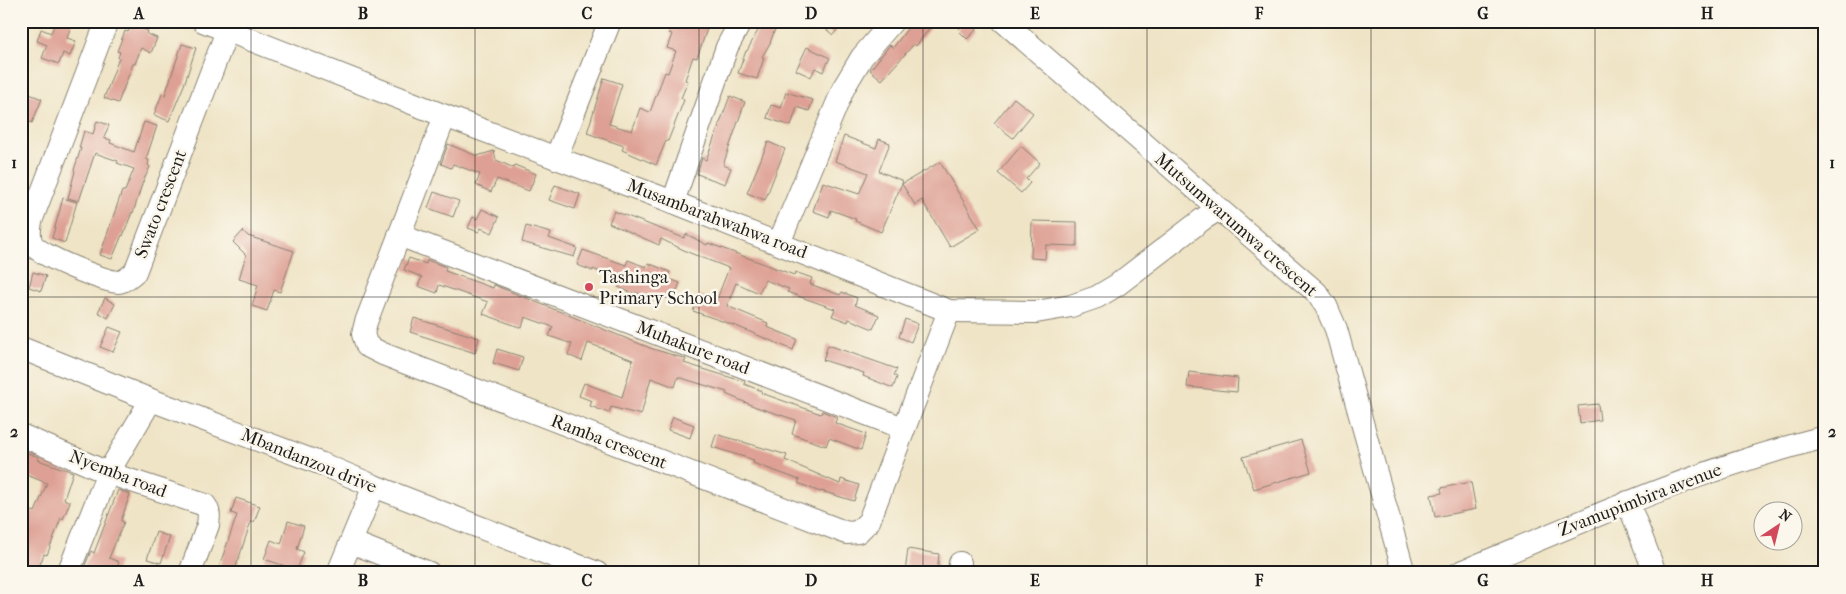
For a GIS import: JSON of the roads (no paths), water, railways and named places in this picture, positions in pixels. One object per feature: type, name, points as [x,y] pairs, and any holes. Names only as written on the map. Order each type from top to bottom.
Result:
[{"type":"street","name":"Swato crescent","points":[[107,21],[31,221],[29,234],[32,245],[50,258],[109,281],[122,282],[135,272],[227,31]]},
{"type":"street","name":"Musambarahwahwa road","points":[[204,21],[445,116],[780,243],[949,311],[1036,312],[1071,306],[1098,297],[1219,209]]},
{"type":"street","points":[[556,158],[610,21]]},
{"type":"street","points":[[673,202],[728,47],[741,21]]},
{"type":"street","points":[[780,243],[844,87],[862,57],[893,21]]},
{"type":"street","name":"Mutsumwarumwa crescent","points":[[1003,21],[1316,292],[1326,306],[1336,329],[1404,573]]},
{"type":"street","name":"Ramba crescent","points":[[445,116],[366,322],[363,334],[367,346],[383,354],[847,533],[858,532],[869,521],[949,311]]},
{"type":"street","name":"Muhakure road","points":[[399,236],[903,428]]},
{"type":"street","name":"Mbandanzou drive","points":[[21,348],[598,573]]},
{"type":"street","points":[[68,573],[108,472],[151,400]]},
{"type":"street","name":"Nyemba road","points":[[21,435],[108,472],[205,505],[209,517],[190,573]]},
{"type":"street","name":"Zvamupimbira avenue","points":[[1458,573],[1628,502],[1772,451],[1825,437]]},
{"type":"street","points":[[338,573],[374,486]]},
{"type":"street","points":[[1628,502],[1655,573]]},
{"type":"street","points":[[351,542],[429,573]]},
{"type":"place","name":"Tashinga Primary School","points":[[589,287]]}]
